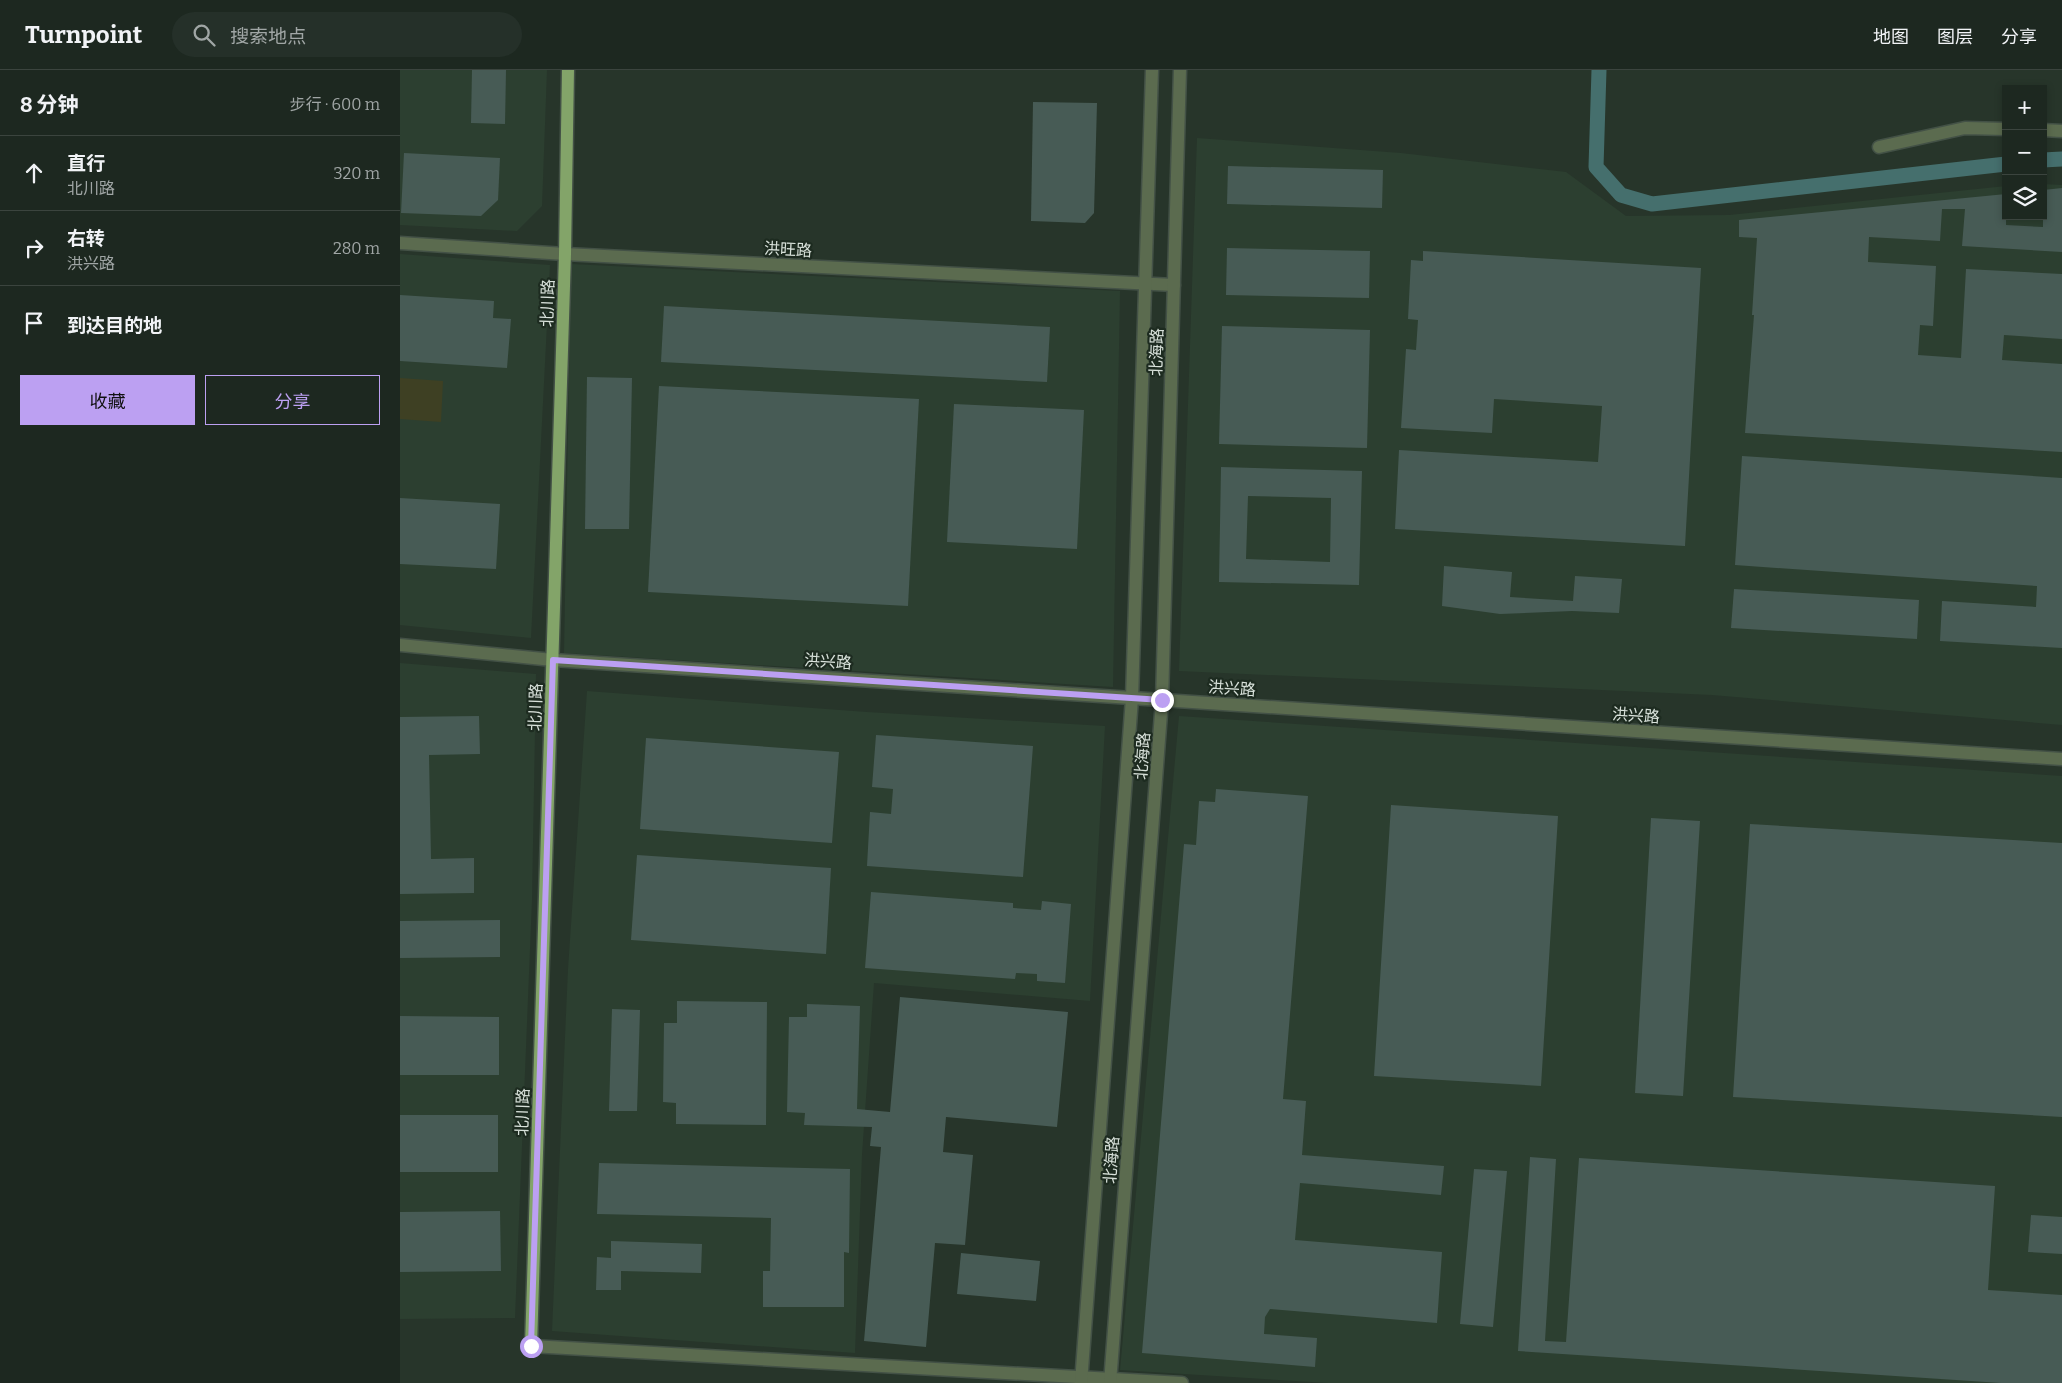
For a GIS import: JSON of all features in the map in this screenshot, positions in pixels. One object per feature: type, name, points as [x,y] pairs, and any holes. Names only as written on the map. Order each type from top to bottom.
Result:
[{"type":"main road","name":"北川路","points":[[531,1346],[565,254],[568,70]]},
{"type":"street","name":"北海路","points":[[1081,1380],[1132,698],[1152,70]]},
{"type":"street","name":"北海路","points":[[1111,1381],[1162,700],[1180,70]]},
{"type":"street","points":[[1879,147],[1965,128],[2002,129]]},
{"type":"street","points":[[2047,130],[2062,131]]},
{"type":"street","name":"洪旺路","points":[[400,243],[565,254],[1174,285]]},
{"type":"street","name":"洪兴路","points":[[400,644],[553,660],[2062,759]]},
{"type":"street","points":[[531,1346],[1081,1380],[1182,1383]]},
{"type":"shaded area","points":[[400,70],[547,70],[542,206],[517,231],[400,225]]},
{"type":"shaded area","points":[[1197,138],[1401,153],[1566,172],[1626,216],[1729,215],[2002,186],[2002,220],[2047,220],[2047,184],[2062,185],[2062,725],[1712,695],[1179,671]]},
{"type":"shaded area","points":[[400,254],[550,265],[531,638],[400,625]]},
{"type":"shaded area","points":[[571,264],[1120,291],[1113,687],[564,653]]},
{"type":"shaded area","points":[[400,378],[443,381],[441,422],[400,419]]},
{"type":"shaded area","points":[[400,663],[536,674],[532,900],[515,1318],[400,1319]]},
{"type":"shaded area","points":[[587,691],[867,712],[1105,726],[1090,1001],[874,983],[862,1155],[855,1353],[552,1331],[568,969]]},
{"type":"shaded area","points":[[1179,716],[2062,776],[2062,1383],[1328,1383],[1120,1370]]},
{"type":"building","points":[[472,70],[506,70],[505,124],[471,123]]},
{"type":"building","points":[[1033,102],[1097,103],[1094,213],[1085,223],[1031,221]]},
{"type":"building","points":[[404,153],[500,158],[498,200],[481,216],[401,213]]},
{"type":"building","points":[[1228,166],[1383,170],[1382,208],[1227,204]]},
{"type":"building","points":[[2062,188],[2062,252],[1962,246],[1965,209],[1942,209],[1940,241],[1869,237],[1868,262],[1936,266],[1933,326],[1920,325],[1918,355],[1961,358],[1966,269],[2062,274],[2062,339],[2004,335],[2002,360],[2062,364],[2062,452],[1745,433],[1754,315],[1752,315],[1757,238],[1739,237],[1739,220],[2002,194],[2002,220],[2006,220],[2006,225],[2043,227],[2043,220],[2047,220],[2047,190]]},
{"type":"building","points":[[1227,248],[1370,251],[1369,298],[1226,295]]},
{"type":"building","points":[[1423,251],[1701,268],[1685,546],[1395,529],[1399,450],[1598,462],[1602,406],[1494,399],[1492,433],[1401,428],[1406,349],[1416,350],[1418,320],[1408,319],[1411,260],[1423,261]]},
{"type":"building","points":[[400,295],[494,301],[493,318],[511,319],[507,368],[400,361]]},
{"type":"building","points":[[664,306],[1050,327],[1047,382],[661,362]]},
{"type":"building","points":[[1222,326],[1370,330],[1367,448],[1219,444]]},
{"type":"building","points":[[587,377],[632,378],[629,529],[585,529]]},
{"type":"building","points":[[659,386],[919,399],[908,606],[648,592]]},
{"type":"building","points":[[954,404],[1084,410],[1077,549],[947,542]]},
{"type":"building","points":[[1742,456],[2062,478],[2062,648],[1940,641],[1942,601],[2036,607],[2037,586],[1735,565]]},
{"type":"building","points":[[1221,467],[1362,471],[1359,585],[1219,582]],"holes":[[[1248,496],[1331,498],[1330,562],[1246,559]]]},
{"type":"building","points":[[400,498],[500,504],[496,569],[400,564]]},
{"type":"building","points":[[1444,566],[1512,572],[1510,597],[1573,601],[1575,576],[1622,579],[1619,613],[1572,611],[1500,614],[1442,606]]},
{"type":"building","points":[[1734,589],[1919,600],[1917,639],[1731,628]]},
{"type":"building","points":[[479,716],[480,754],[429,755],[431,859],[474,858],[474,893],[400,894],[400,717]]},
{"type":"building","points":[[876,735],[1033,746],[1023,877],[867,866],[870,812],[891,814],[893,789],[872,787]]},
{"type":"building","points":[[646,738],[839,752],[832,843],[640,829]]},
{"type":"building","points":[[1216,789],[1308,796],[1283,1099],[1306,1101],[1302,1155],[1444,1166],[1441,1195],[1300,1183],[1295,1240],[1442,1252],[1437,1323],[1270,1309],[1265,1317],[1264,1334],[1317,1338],[1315,1367],[1142,1353],[1184,844],[1196,845],[1199,801],[1215,802]]},
{"type":"building","points":[[1391,805],[1558,816],[1541,1086],[1374,1076]]},
{"type":"building","points":[[1651,818],[1700,821],[1683,1096],[1635,1093]]},
{"type":"building","points":[[1750,824],[2062,843],[2062,1117],[1733,1097]]},
{"type":"building","points":[[637,855],[831,868],[826,954],[631,940]]},
{"type":"building","points":[[871,892],[1013,903],[1013,908],[1041,910],[1042,901],[1071,904],[1065,983],[1037,981],[1037,974],[1016,973],[1015,979],[865,968]]},
{"type":"building","points":[[500,920],[500,957],[400,958],[400,921]]},
{"type":"building","points":[[900,997],[1068,1012],[1057,1127],[946,1117],[943,1152],[973,1155],[965,1245],[935,1243],[926,1347],[864,1341],[881,1147],[870,1146],[872,1127],[804,1125],[805,1113],[787,1112],[789,1017],[807,1017],[807,1004],[860,1006],[857,1109],[890,1112]]},
{"type":"building","points":[[677,1001],[767,1002],[766,1125],[676,1124],[676,1103],[663,1102],[664,1023],[677,1023]]},
{"type":"building","points":[[612,1009],[640,1010],[637,1111],[609,1111]]},
{"type":"building","points":[[400,1016],[499,1017],[499,1075],[400,1075]]},
{"type":"building","points":[[400,1115],[498,1115],[498,1172],[400,1172]]},
{"type":"building","points":[[1530,1157],[1556,1159],[1545,1341],[1566,1342],[1579,1158],[1995,1186],[1988,1290],[2062,1295],[2062,1383],[2001,1383],[1518,1351]]},
{"type":"building","points":[[599,1163],[850,1169],[849,1253],[844,1252],[844,1307],[763,1307],[763,1271],[770,1271],[771,1218],[597,1214]]},
{"type":"building","points":[[1474,1169],[1507,1171],[1493,1327],[1460,1324]]},
{"type":"building","points":[[500,1211],[501,1271],[400,1272],[400,1212]]},
{"type":"building","points":[[2031,1215],[2062,1217],[2062,1254],[2028,1252]]},
{"type":"building","points":[[611,1241],[702,1244],[701,1273],[621,1271],[621,1290],[596,1290],[597,1257],[611,1258]]},
{"type":"building","points":[[961,1253],[1040,1261],[1036,1301],[957,1294]]},
{"type":"waterway","points":[[1599,70],[1596,167],[1621,195],[1652,204],[2002,164]]},
{"type":"waterway","points":[[2047,160],[2062,159]]},
{"type":"route","points":[[531,1346],[553,660],[1162,700]]}]
